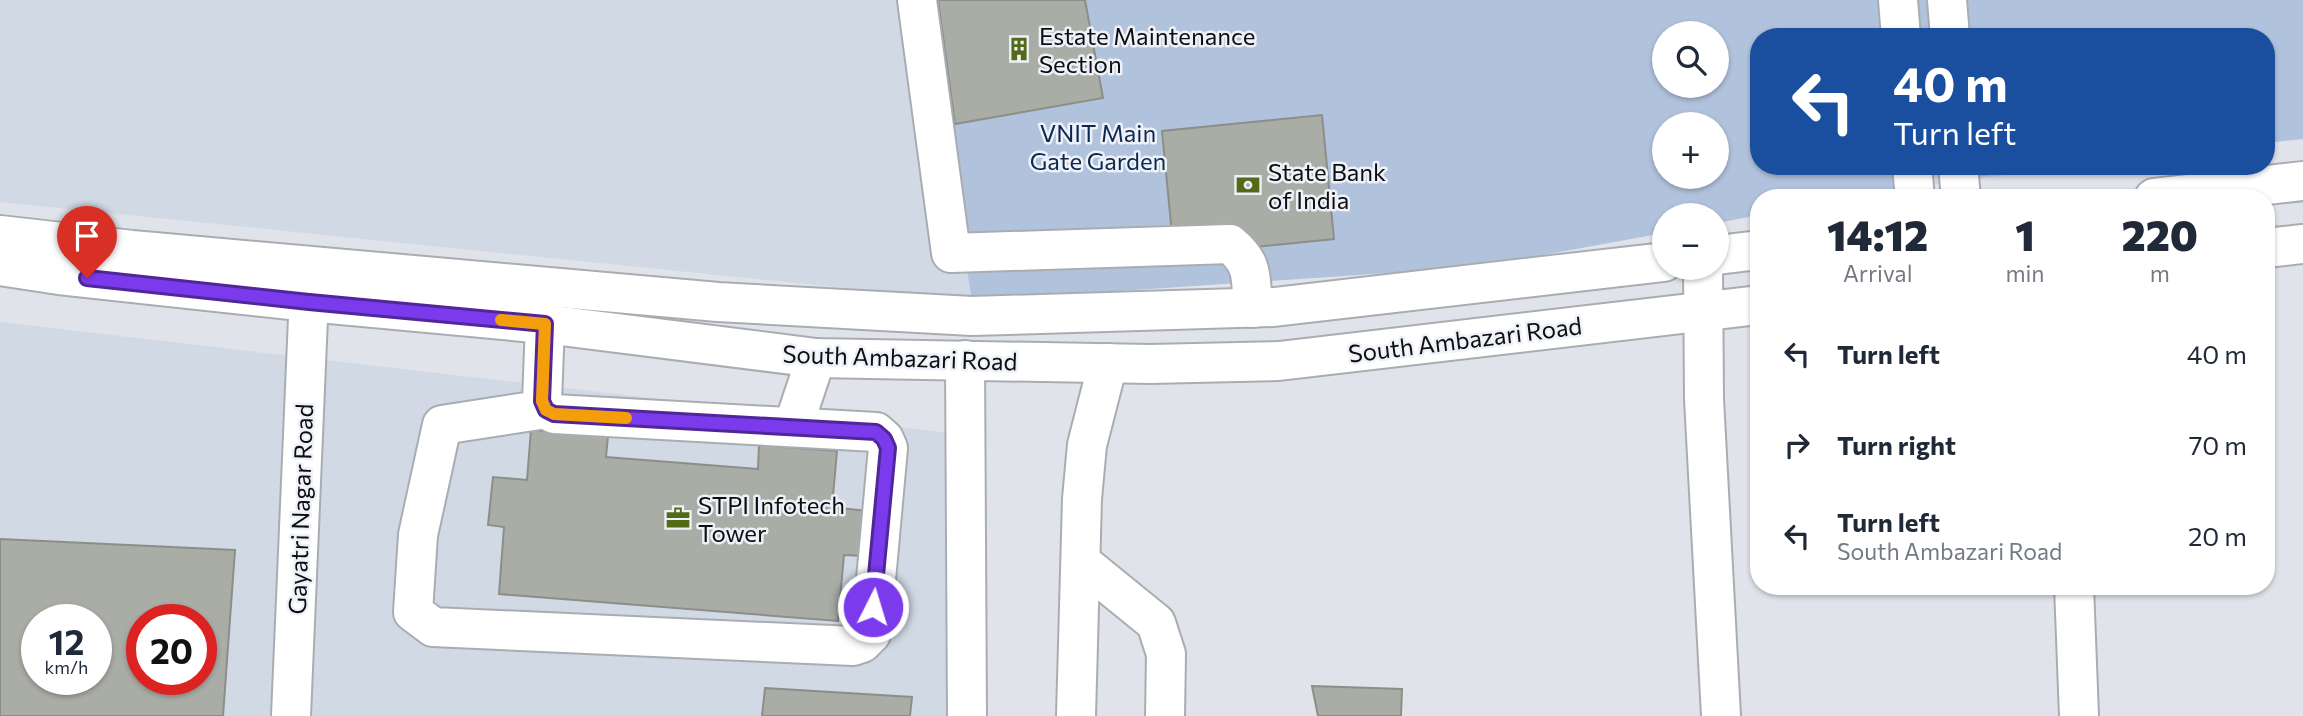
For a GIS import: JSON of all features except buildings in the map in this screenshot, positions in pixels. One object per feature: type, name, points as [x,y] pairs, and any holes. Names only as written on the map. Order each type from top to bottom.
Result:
[{"type":"main road","points":[[917,0],[951,253],[1230,244],[1245,256],[1249,266],[1253,308]]},
{"type":"main road","points":[[1898,0],[1901,28]]},
{"type":"main road","points":[[1947,0],[1949,28]]},
{"type":"main road","points":[[2233,189],[2303,181]]},
{"type":"main road","points":[[0,236],[132,250],[309,284],[972,316],[1253,308],[1472,286],[1652,264]]},
{"type":"main road","points":[[2275,247],[2303,244]]},
{"type":"main road","points":[[1729,254],[1750,251]]},
{"type":"main road","name":"South Ambazari Road","points":[[0,266],[60,275],[309,284],[545,324],[816,358],[1108,363],[1279,361],[1750,306]]},
{"type":"main road","points":[[1703,280],[1704,399],[1721,716]]},
{"type":"main road","name":"Gayatri Nagar Road","points":[[291,716],[309,284]]},
{"type":"main road","points":[[545,324],[542,401],[546,410]]},
{"type":"main road","points":[[793,427],[816,358]]},
{"type":"main road","points":[[965,359],[967,716]]},
{"type":"main road","points":[[1076,716],[1082,499],[1087,445],[1108,363]]},
{"type":"main road","points":[[546,410],[554,414],[876,432],[884,439],[888,448],[871,634],[862,643],[853,646],[433,627],[413,612],[418,535],[442,425],[546,410]]},
{"type":"main road","points":[[1081,562],[1156,623],[1166,654],[1165,716]]},
{"type":"main road","points":[[2074,595],[2079,716]]},
{"type":"shaded area","points":[[0,0],[2303,0],[2275,28],[1750,28],[1750,175],[2007,175],[1903,189],[1750,189],[1750,217],[1729,221],[1729,203],[1652,203],[1652,234],[972,301],[0,202]]},
{"type":"shaded area","points":[[0,322],[977,436],[958,716],[0,716]]},
{"type":"green space","name":"VNIT Main Gate Garden","points":[[925,0],[1898,0],[1900,28],[1750,28],[1750,175],[1913,175],[1914,187],[1750,189],[1750,217],[1729,221],[1729,203],[1652,203],[1652,235],[1477,267],[972,301]]},
{"type":"green space","points":[[1911,0],[1934,0],[1936,28],[1913,28]]},
{"type":"green space","points":[[1947,0],[2303,0],[2303,139],[2275,142],[2275,28],[1949,28]]},
{"type":"green space","points":[[1959,175],[1992,175],[1959,179]]},
{"type":"slow traffic","points":[[501,320],[545,324],[542,401],[546,410],[554,414],[626,418]]},
{"type":"place","name":"Estate Maintenance Section","points":[[1019,49]]},
{"type":"place","name":"State Bank of India","points":[[1248,185]]},
{"type":"place","name":"STPI Infotech Tower","points":[[678,518]]},
{"type":"route","points":[[87,278],[545,324],[542,401],[546,410],[554,414],[876,432],[884,439],[888,448],[873,607]]}]
